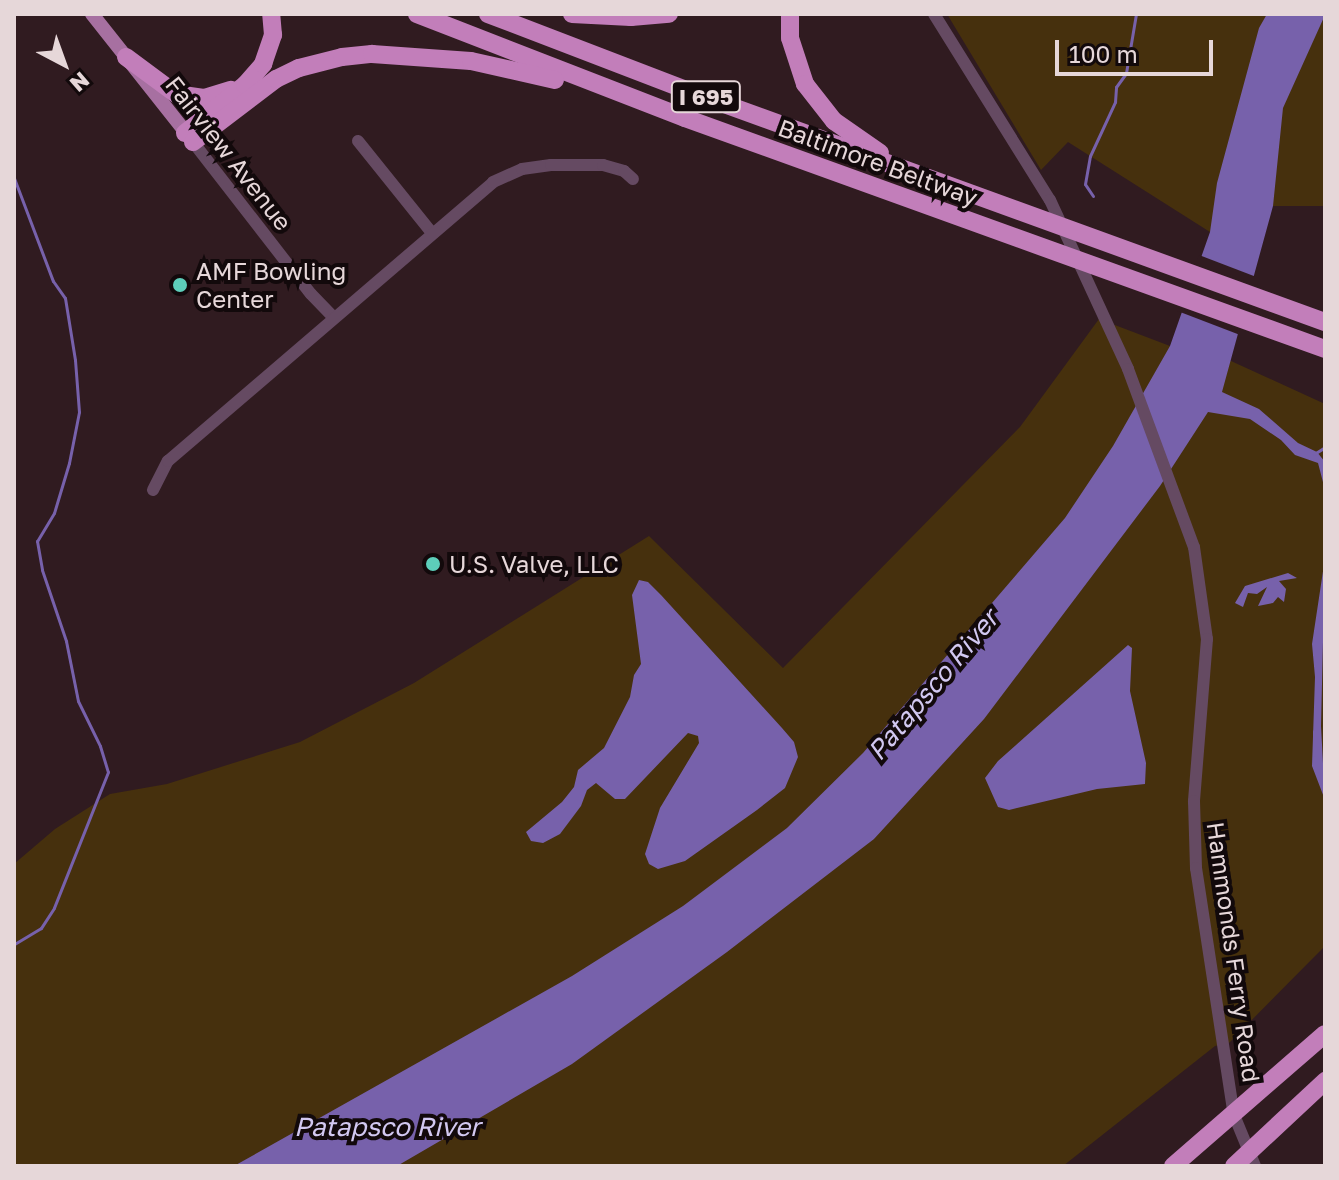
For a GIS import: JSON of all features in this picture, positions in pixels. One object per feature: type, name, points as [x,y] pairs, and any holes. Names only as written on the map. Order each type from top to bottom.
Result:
[{"type":"highway","points":[[189,137],[263,64],[273,35],[271,14]]},
{"type":"highway","name":"Baltimore Beltway","points":[[417,14],[685,118],[1325,349]]},
{"type":"highway","name":"Baltimore Beltway","points":[[488,14],[924,178],[1325,322]]},
{"type":"highway","points":[[572,14],[631,17],[669,14]]},
{"type":"highway","points":[[790,14],[795,62],[818,103],[850,133],[924,178]]},
{"type":"highway","points":[[189,137],[276,79],[322,61],[372,54],[503,66],[685,118]]},
{"type":"highway","points":[[126,57],[176,94],[191,98],[218,95],[245,85]]},
{"type":"highway","points":[[1173,1166],[1325,1034]]},
{"type":"highway","points":[[1234,1166],[1325,1081]]},
{"type":"main road","name":"Fairview Avenue","points":[[92,14],[189,137]]},
{"type":"street","name":"Hammonds Ferry Road","points":[[934,14],[1050,200],[1128,369],[1180,504],[1197,559],[1207,639],[1194,801],[1199,894],[1234,1115],[1255,1166]]},
{"type":"street","name":"Fairview Avenue","points":[[189,137],[311,294],[334,318]]},
{"type":"street","points":[[358,141],[432,233]]},
{"type":"street","points":[[153,490],[168,461],[493,182],[522,169],[603,165],[624,171],[633,179]]},
{"type":"shaded area","points":[[947,14],[1325,14],[1325,206],[1273,206],[1210,232],[1068,142],[1041,170]]},
{"type":"shaded area","points":[[1099,319],[1170,346],[1231,361],[1325,404],[1325,946],[1229,1043],[1215,1046],[1063,1166],[14,1166],[14,864],[55,829],[110,794],[167,784],[300,742],[414,683],[649,536],[783,668],[1020,427]]},
{"type":"water","name":"Patapsco River","points":[[1267,14],[1325,15],[1283,108],[1273,206],[1222,392],[1259,409],[1298,443],[1317,452],[1325,462],[1325,524],[1324,486],[1318,463],[1295,455],[1281,440],[1250,419],[1208,412],[1160,486],[984,719],[874,839],[727,952],[572,1064],[397,1166],[234,1166],[572,976],[683,906],[787,828],[863,753],[1065,518],[1113,446],[1170,346],[1210,232],[1217,183],[1259,28]]},
{"type":"water","points":[[1325,558],[1321,726],[1325,800],[1312,766],[1315,677],[1312,644]]},
{"type":"water","points":[[1288,573],[1297,578],[1279,581],[1286,589],[1284,602],[1278,597],[1273,603],[1258,606],[1267,587],[1257,594],[1248,593],[1243,607],[1235,603],[1245,586]]},
{"type":"water","points":[[639,580],[648,582],[661,595],[782,728],[794,742],[798,757],[785,788],[685,861],[658,869],[649,864],[645,854],[660,808],[699,743],[698,736],[688,733],[625,799],[615,799],[596,783],[587,790],[581,806],[560,834],[543,843],[531,841],[526,832],[562,802],[574,787],[578,770],[604,748],[630,697],[634,675],[641,664],[632,595]]},
{"type":"water","points":[[1128,645],[1132,648],[1130,691],[1146,763],[1145,784],[1097,789],[1009,810],[998,807],[985,778],[998,761]]},
{"type":"pier","points":[[1199,255],[1260,278],[1238,334],[1177,311]]},
{"type":"waterway","points":[[1093,196],[1085,184],[1090,156],[1115,102],[1116,87],[1126,73],[1136,14]]},
{"type":"waterway","points":[[14,178],[53,281],[65,298],[79,412],[69,463],[54,513],[37,541],[42,570],[66,641],[78,701],[100,746],[108,772],[54,908],[41,928],[14,944]]},
{"type":"waterway","points":[[1314,454],[1325,447]]},
{"type":"waterway","points":[[1314,731],[1314,755]]},
{"type":"place","name":"AMF Bowling Center","points":[[180,285]]},
{"type":"place","name":"U.S. Valve, LLC","points":[[433,564]]}]
